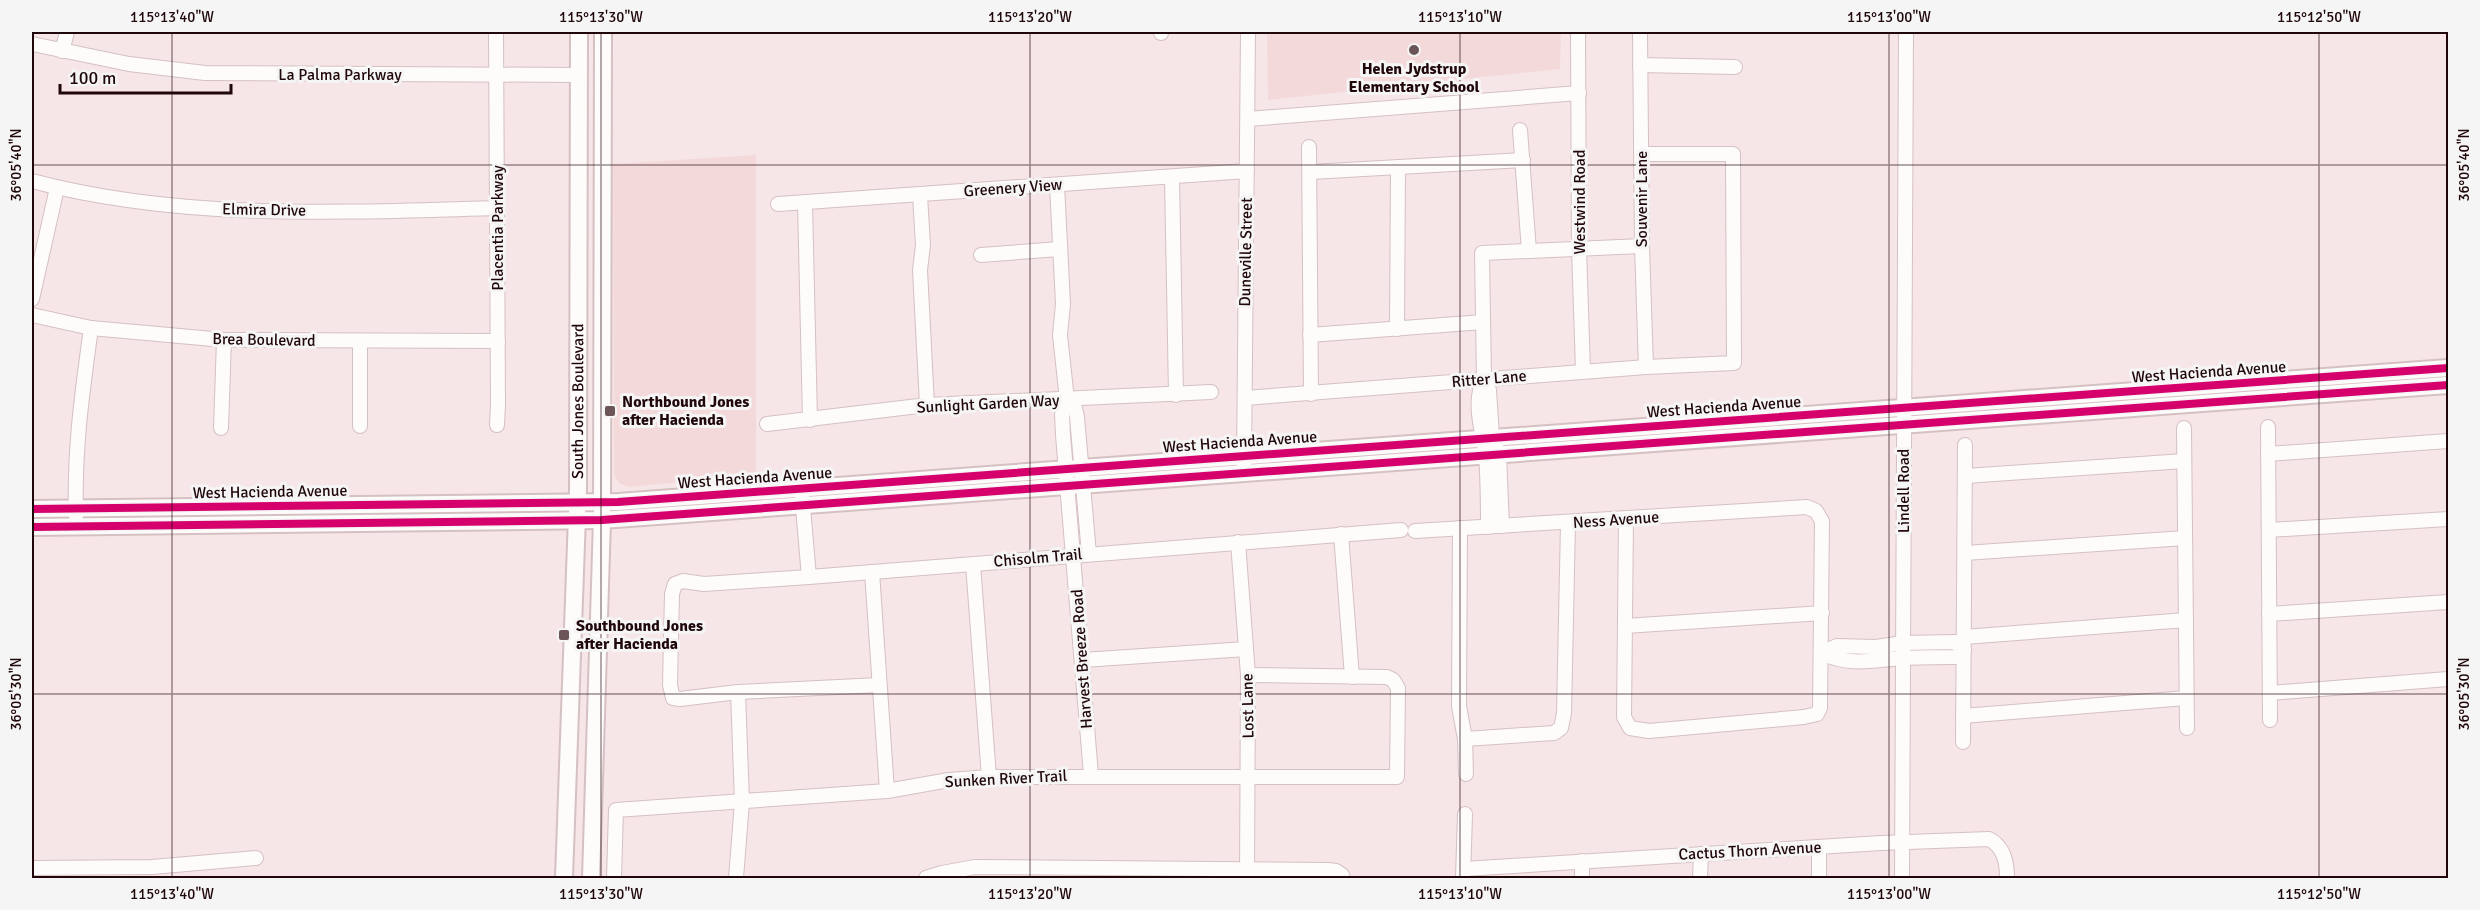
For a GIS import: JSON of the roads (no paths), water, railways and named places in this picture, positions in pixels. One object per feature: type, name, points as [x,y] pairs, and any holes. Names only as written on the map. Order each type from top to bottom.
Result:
[{"type":"main road","name":"South Jones Boulevard","points":[[564,879],[578,501],[579,32]]},
{"type":"main road","name":"South Jones Boulevard","points":[[591,879],[602,511],[603,32]]},
{"type":"main road","points":[[578,191],[603,191]]},
{"type":"main road","name":"West Hacienda Avenue","points":[[1244,464],[1487,437],[1904,415],[2319,386],[2448,368]]},
{"type":"main road","name":"West Hacienda Avenue","points":[[2337,384],[2448,385]]},
{"type":"main road","name":"West Hacienda Avenue","points":[[32,527],[577,520],[602,511],[1244,464],[1492,454],[1904,415]]},
{"type":"main road","name":"West Hacienda Avenue","points":[[32,509],[578,501],[602,511]]},
{"type":"main road","points":[[408,504],[408,522]]},
{"type":"main road","points":[[177,507],[178,525]]},
{"type":"street","points":[[62,51],[67,32]]},
{"type":"street","name":"Placentia Parkway","points":[[496,32],[498,208],[496,425]]},
{"type":"street","name":"Duneville Street","points":[[1244,464],[1248,32]]},
{"type":"street","name":"Westwind Road","points":[[1578,32],[1579,248],[1583,372]]},
{"type":"street","name":"Souvenir Lane","points":[[1640,32],[1642,246],[1646,367]]},
{"type":"street","name":"Lindell Road","points":[[1902,879],[1906,32]]},
{"type":"street","name":"La Palma Parkway","points":[[32,44],[129,64],[205,74],[578,75]]},
{"type":"street","points":[[1640,65],[1735,67]]},
{"type":"street","points":[[1248,119],[1579,93]]},
{"type":"street","points":[[1520,130],[1529,250]]},
{"type":"street","points":[[1309,147],[1311,394]]},
{"type":"street","name":"Ritter Lane","points":[[1245,398],[1646,367],[1734,363],[1733,154],[1642,154]]},
{"type":"street","points":[[1311,172],[1523,160]]},
{"type":"street","points":[[1397,329],[1398,167]]},
{"type":"street","name":"Greenery View","points":[[778,204],[1247,171]]},
{"type":"street","points":[[1172,177],[1176,395]]},
{"type":"street","name":"Elmira Drive","points":[[32,181],[57,188],[185,207],[249,212],[498,208]]},
{"type":"street","name":"Harvest Breeze Road","points":[[1057,185],[1063,304],[1060,335],[1067,400],[1075,408],[1077,417],[1075,476],[1082,555],[1083,660],[1091,775]]},
{"type":"street","points":[[32,299],[57,188]]},
{"type":"street","points":[[920,195],[923,245],[920,270],[927,405]]},
{"type":"street","points":[[805,203],[810,420]]},
{"type":"street","points":[[1495,526],[1492,454],[1487,437],[1489,390],[1484,379],[1482,253],[1642,246]]},
{"type":"street","points":[[981,255],[1059,249]]},
{"type":"street","name":"Brea Boulevard","points":[[32,315],[91,328],[224,340],[498,341]]},
{"type":"street","points":[[1310,336],[1484,322]]},
{"type":"street","points":[[76,526],[75,476],[78,420],[91,328]]},
{"type":"street","points":[[221,428],[224,340]]},
{"type":"street","points":[[360,341],[360,426]]},
{"type":"street","name":"Sunlight Garden Way","points":[[767,424],[927,405],[1211,392]]},
{"type":"street","points":[[2184,428],[2187,728]]},
{"type":"street","points":[[2268,428],[2270,720]]},
{"type":"street","points":[[2268,454],[2448,441]]},
{"type":"street","points":[[1963,742],[1965,445]]},
{"type":"street","points":[[1966,476],[2184,461]]},
{"type":"street","points":[[802,497],[809,577]]},
{"type":"street","name":"Ness Avenue","points":[[1408,530],[1568,523],[1808,507],[1816,510],[1822,521],[1822,613]]},
{"type":"street","points":[[1625,626],[1822,613],[1820,708],[1817,714],[1804,717],[1649,731],[1630,728],[1624,717],[1626,519]]},
{"type":"street","points":[[2269,530],[2448,519]]},
{"type":"street","points":[[1465,739],[1554,733],[1561,728],[1564,713],[1568,523]]},
{"type":"street","points":[[1460,528],[1459,706],[1465,739],[1466,774]]},
{"type":"street","name":"Chisolm Trail","points":[[738,692],[688,699],[673,698],[670,685],[672,594],[675,584],[683,581],[704,584],[809,577],[1408,530]]},
{"type":"street","points":[[1248,675],[1352,677],[1341,534]]},
{"type":"street","points":[[1965,553],[2185,538]]},
{"type":"street","name":"Lost Lane","points":[[1238,542],[1248,675],[1248,874]]},
{"type":"street","points":[[973,564],[989,777]]},
{"type":"street","points":[[872,572],[887,791]]},
{"type":"street","points":[[2269,614],[2448,602]]},
{"type":"street","points":[[1821,653],[1837,646],[1876,647],[1903,643],[1955,642],[1964,644],[2186,620]]},
{"type":"street","points":[[1821,653],[1840,661],[1875,662],[1903,658],[1956,657],[1964,644]]},
{"type":"street","points":[[1083,660],[1246,649]]},
{"type":"street","name":"Sunken River Trail","points":[[614,879],[616,810],[887,791],[949,780],[989,777],[1248,775],[1397,777],[1397,685],[1387,677],[1352,677]]},
{"type":"street","points":[[2270,693],[2448,680]]},
{"type":"street","points":[[736,879],[742,802],[738,692],[879,685]]},
{"type":"street","points":[[1963,716],[2186,698]]},
{"type":"street","points":[[1463,874],[1465,814]]},
{"type":"street","name":"Cactus Thorn Avenue","points":[[1463,874],[1582,861],[1989,839],[1999,844],[2007,864],[2007,879]]},
{"type":"street","points":[[1819,847],[1819,879]]},
{"type":"street","points":[[1700,879],[1701,855]]},
{"type":"street","points":[[32,868],[152,873],[256,858]]},
{"type":"street","points":[[1582,861],[1582,879]]},
{"type":"street","points":[[926,879],[942,873],[975,867],[1033,873],[1248,874],[1336,871],[1342,875],[1343,879]]},
{"type":"place","name":"Helen Jydstrup Elementary School","points":[[1414,50]]},
{"type":"place","name":"Northbound Jones after Hacienda","points":[[610,411]]},
{"type":"place","name":"Southbound Jones after Hacienda","points":[[564,635]]}]
